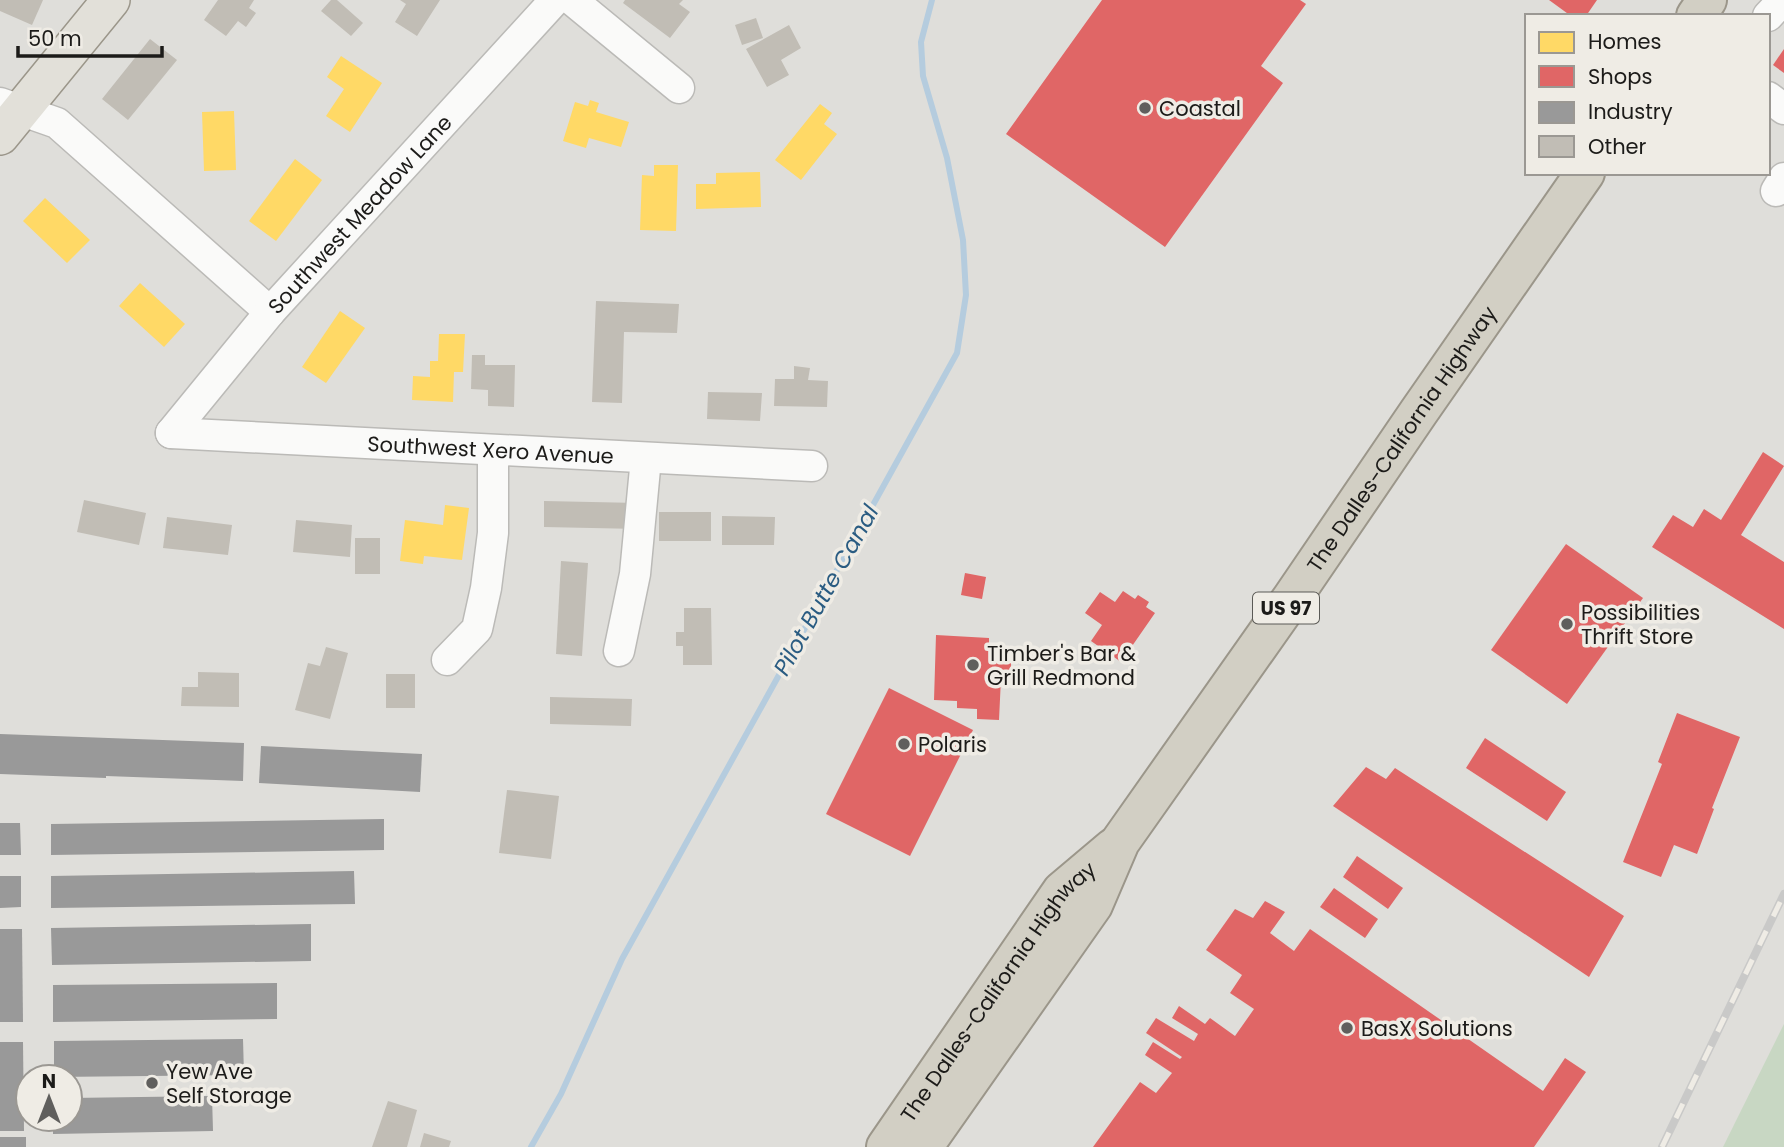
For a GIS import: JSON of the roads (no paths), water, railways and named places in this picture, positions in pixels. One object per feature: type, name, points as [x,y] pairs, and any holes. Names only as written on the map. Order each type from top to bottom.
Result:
[{"type":"highway","name":"The Dalles-California Highway","points":[[923,1147],[1093,905],[1120,842],[1585,175]]},
{"type":"highway","name":"The Dalles-California Highway","points":[[886,1147],[1062,891],[1120,842]]},
{"type":"highway","points":[[949,1147],[1008,1056],[1046,970]]},
{"type":"highway","points":[[865,1147],[922,1096]]},
{"type":"main road","points":[[7,116],[111,0]]},
{"type":"street","name":"Southwest Meadow Lane","points":[[171,433],[270,312],[555,0]]},
{"type":"street","points":[[572,0],[679,88]]},
{"type":"street","points":[[7,116],[57,123],[270,312]]},
{"type":"street","name":"Southwest Xero Avenue","points":[[171,433],[812,467]]},
{"type":"street","points":[[447,660],[477,629],[484,598],[493,533],[493,451]]},
{"type":"street","points":[[619,651],[635,574],[646,458]]},
{"type":"waterway","name":"Pilot Butte Canal","points":[[531,1147],[561,1094],[622,959],[957,353],[966,295],[963,240],[947,158],[923,76],[921,42],[932,0]]},
{"type":"railway","points":[[1662,1147],[1784,894]]},
{"type":"place","name":"Coastal","points":[[1145,108]]},
{"type":"place","name":"Possibilities Thrift Store","points":[[1567,624]]},
{"type":"place","name":"Timber's Bar & Grill Redmond","points":[[973,665]]},
{"type":"place","name":"Polaris","points":[[904,744]]},
{"type":"place","name":"BasX Solutions","points":[[1347,1028]]},
{"type":"place","name":"Yew Ave Self Storage","points":[[152,1083]]}]
